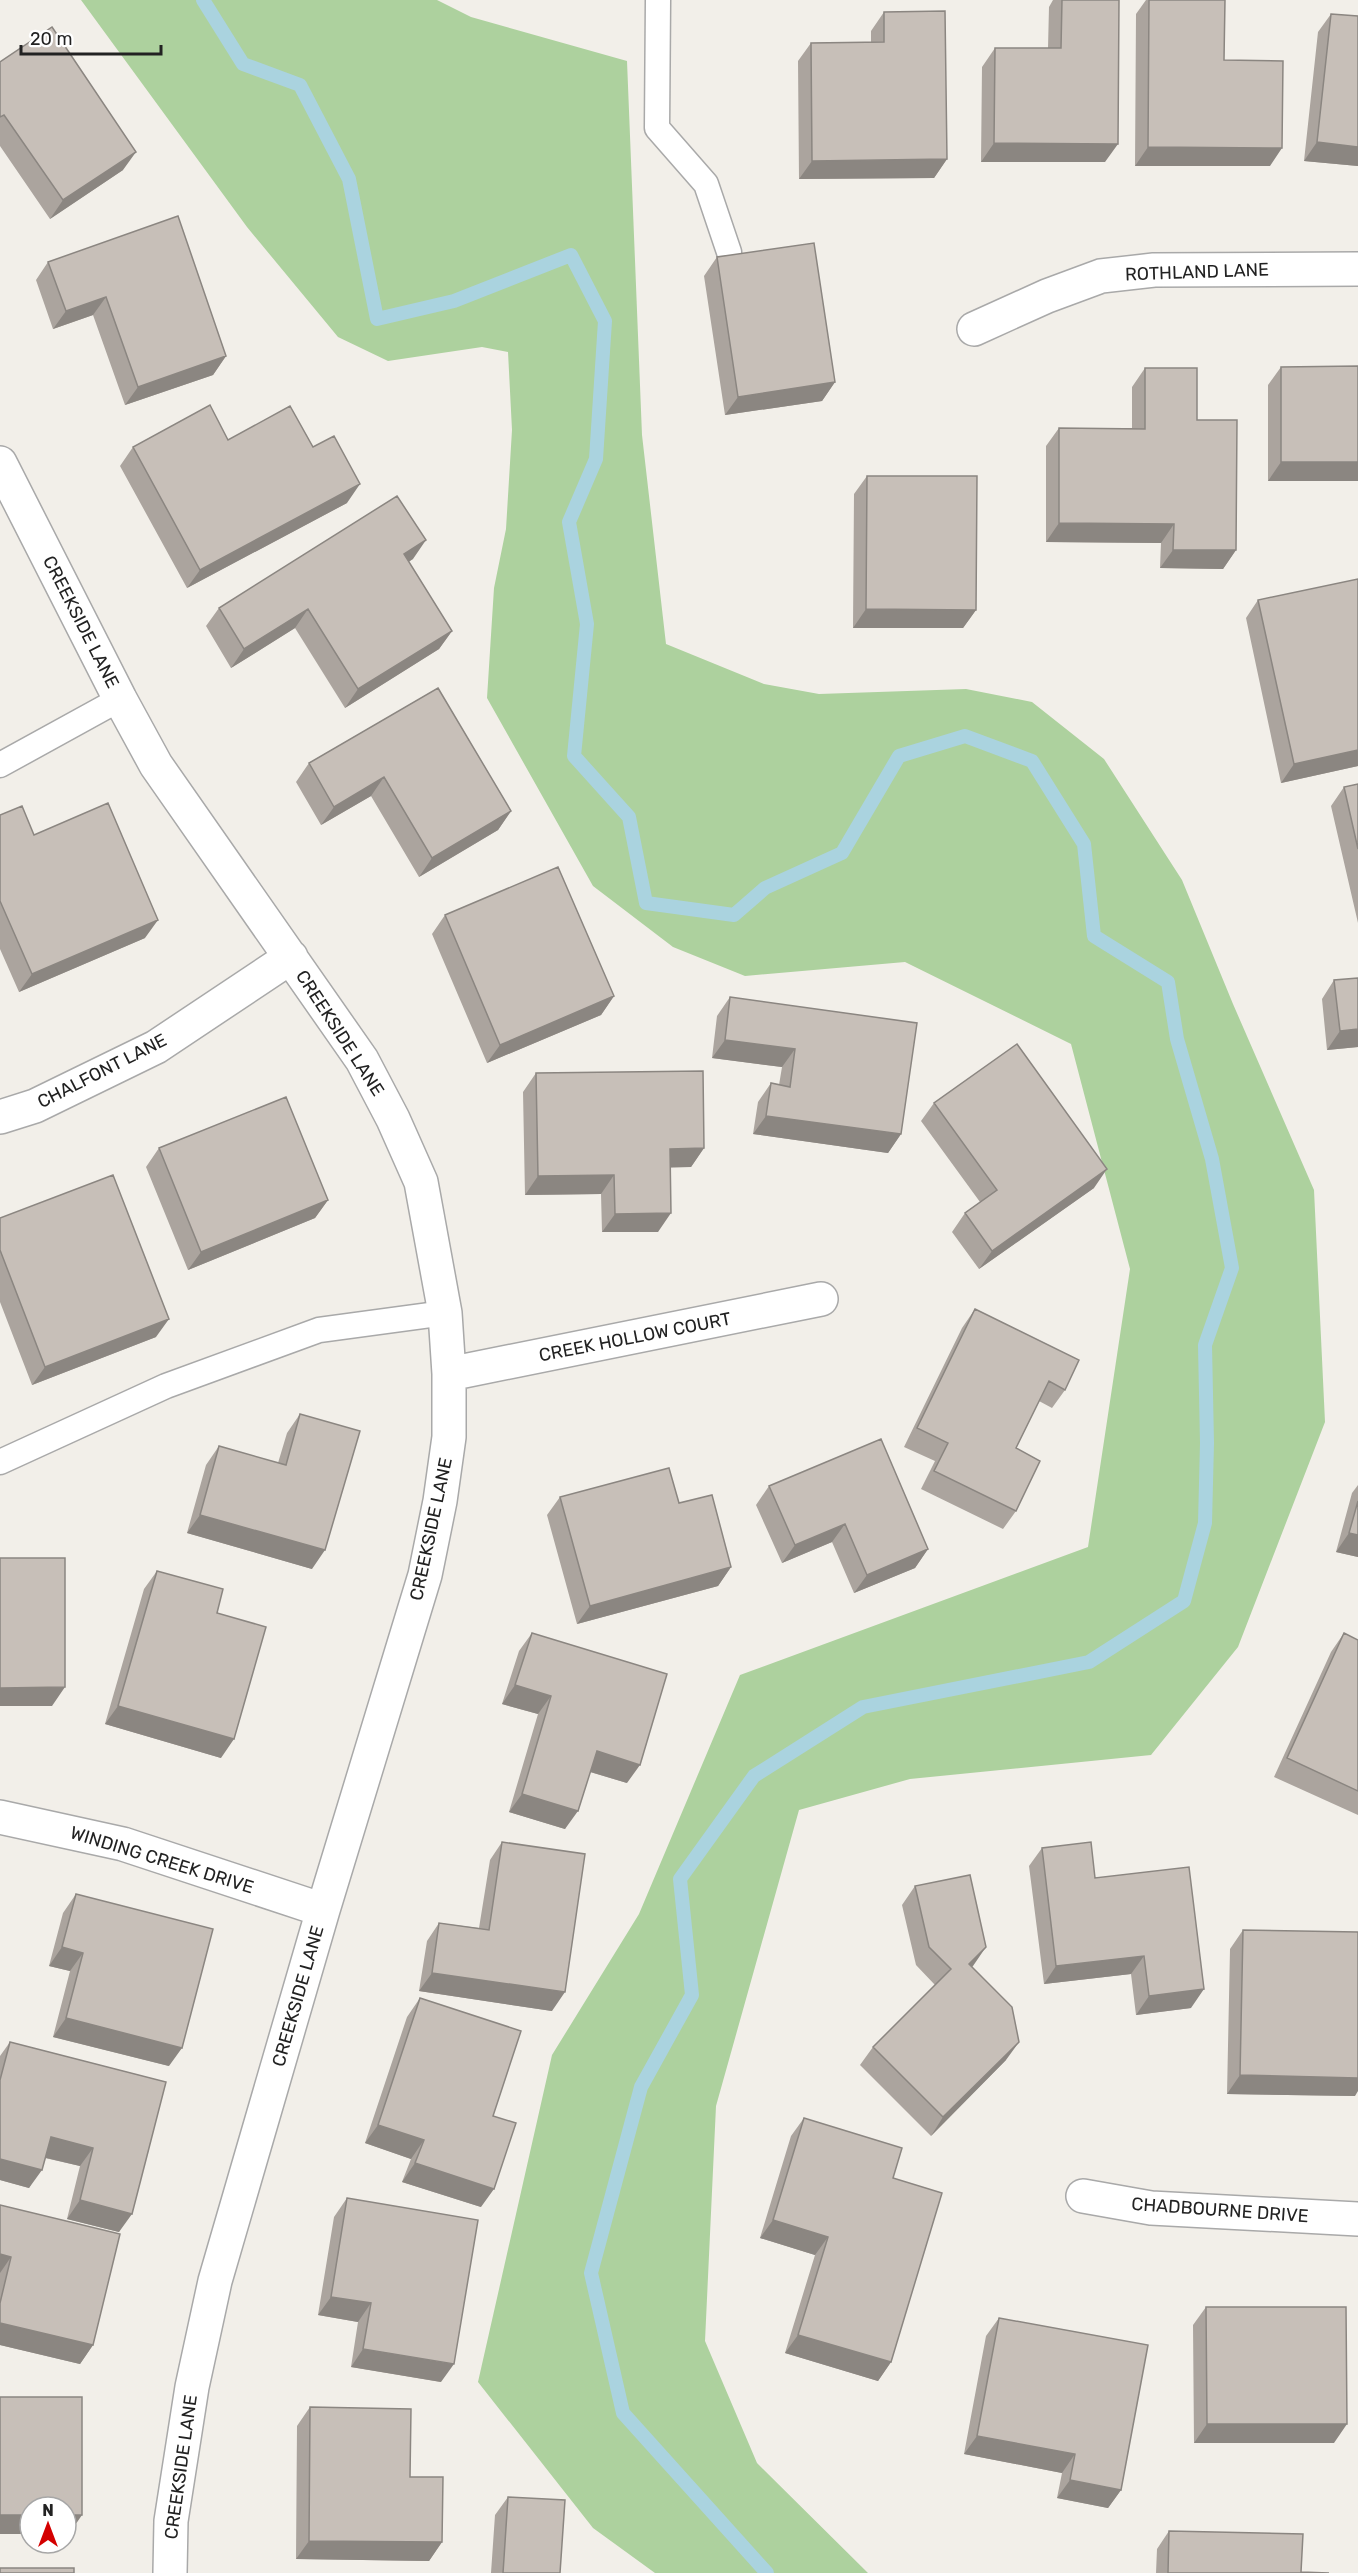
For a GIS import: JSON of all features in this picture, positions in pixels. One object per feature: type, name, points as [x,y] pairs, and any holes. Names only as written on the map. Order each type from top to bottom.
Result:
[{"type":"street","name":"ROTHLAND LANE","points":[[974,329],[1047,296],[1101,276],[1154,270],[1358,269]]},
{"type":"street","name":"CREEKSIDE LANE","points":[[0,463],[156,765],[362,1060],[393,1119],[421,1182],[445,1312],[449,1374],[449,1437],[440,1501],[424,1575],[215,2281],[192,2387],[173,2509],[170,2573]]},
{"type":"street","name":"CHALFONT LANE","points":[[0,1117],[35,1106],[156,1047],[291,957]]},
{"type":"street","name":"CREEK HOLLOW COURT","points":[[449,1374],[821,1299]]},
{"type":"street","name":"WINDING CREEK DRIVE","points":[[0,1816],[123,1844],[323,1910]]},
{"type":"street","name":"CHADBOURNE DRIVE","points":[[1083,2196],[1151,2208],[1358,2219]]},
{"type":"lane","points":[[657,0],[657,128],[706,184],[729,252]]},
{"type":"lane","points":[[0,765],[120,699]]},
{"type":"lane","points":[[0,1462],[166,1386],[319,1330],[445,1312]]},
{"type":"green space","points":[[81,0],[437,0],[471,17],[627,61],[642,435],[666,644],[764,684],[819,694],[966,689],[1032,702],[1104,759],[1182,880],[1314,1190],[1325,1422],[1238,1647],[1151,1755],[910,1779],[799,1810],[716,2106],[705,2341],[757,2463],[868,2573],[655,2573],[593,2528],[478,2382],[552,2055],[639,1914],[740,1675],[1088,1547],[1130,1269],[1071,1044],[905,962],[745,976],[673,947],[593,886],[487,698],[494,588],[506,529],[512,430],[508,352],[482,347],[388,361],[338,337],[247,227]]},
{"type":"building","points":[[1062,0],[1119,0],[1118,144],[994,143],[995,48],[1061,48]]},
{"type":"building","points":[[1149,0],[1225,0],[1224,60],[1283,61],[1282,148],[1148,147]]},
{"type":"building","points":[[945,11],[947,159],[812,161],[811,43],[884,42],[884,12]]},
{"type":"building","points":[[1331,14],[1358,16],[1358,147],[1317,142]]},
{"type":"building","points":[[52,27],[136,152],[63,200],[4,115],[0,117],[0,62]]},
{"type":"building","points":[[178,216],[226,356],[138,387],[106,297],[66,311],[48,262]]},
{"type":"building","points":[[814,243],[835,382],[738,397],[717,257]]},
{"type":"building","points":[[1358,366],[1358,462],[1281,462],[1281,367]]},
{"type":"building","points":[[1145,368],[1197,368],[1197,420],[1237,420],[1236,550],[1173,550],[1174,524],[1059,523],[1059,428],[1145,429]]},
{"type":"building","points":[[210,405],[228,440],[290,406],[313,447],[334,436],[360,484],[200,570],[133,447]]},
{"type":"building","points":[[867,476],[977,476],[976,610],[866,609]]},
{"type":"building","points":[[397,496],[426,540],[404,554],[452,631],[358,689],[308,609],[244,649],[219,608]]},
{"type":"building","points":[[1358,579],[1358,750],[1294,764],[1258,600]]},
{"type":"building","points":[[438,688],[511,811],[432,858],[384,777],[334,807],[309,763]]},
{"type":"building","points":[[1358,784],[1358,849],[1344,787]]},
{"type":"building","points":[[108,803],[158,920],[32,974],[0,901],[0,815],[22,806],[34,835]]},
{"type":"building","points":[[558,867],[614,996],[500,1045],[445,915]]},
{"type":"building","points":[[1358,978],[1358,1029],[1340,1031],[1334,980]]},
{"type":"building","points":[[730,997],[917,1023],[901,1134],[766,1116],[771,1083],[790,1087],[795,1049],[725,1040]]},
{"type":"building","points":[[1017,1044],[1107,1169],[992,1251],[965,1213],[997,1190],[934,1103]]},
{"type":"building","points":[[703,1071],[704,1148],[670,1149],[671,1213],[615,1214],[614,1175],[538,1176],[536,1073]]},
{"type":"building","points":[[286,1097],[328,1200],[201,1252],[159,1148]]},
{"type":"building","points":[[113,1175],[169,1319],[45,1367],[0,1250],[0,1218]]},
{"type":"building","points":[[975,1309],[1079,1360],[1065,1390],[1049,1381],[1016,1448],[1040,1461],[1016,1511],[934,1471],[948,1443],[917,1428]]},
{"type":"building","points":[[300,1414],[360,1431],[325,1550],[200,1515],[219,1446],[286,1465]]},
{"type":"building","points":[[881,1439],[928,1549],[867,1575],[845,1524],[795,1545],[769,1486]]},
{"type":"building","points":[[669,1468],[679,1503],[712,1495],[731,1567],[590,1606],[560,1497]]},
{"type":"building","points":[[1358,1501],[1358,1535],[1349,1533]]},
{"type":"building","points":[[0,1558],[65,1558],[65,1687],[0,1688]]},
{"type":"building","points":[[157,1571],[223,1589],[217,1613],[266,1627],[234,1739],[118,1706]]},
{"type":"building","points":[[532,1633],[667,1674],[640,1765],[597,1751],[578,1811],[522,1794],[551,1696],[515,1685]]},
{"type":"building","points":[[1344,1633],[1358,1640],[1358,1791],[1287,1758]]},
{"type":"building","points":[[502,1842],[585,1854],[565,1992],[432,1973],[439,1923],[489,1930]]},
{"type":"building","points":[[1091,1842],[1095,1878],[1189,1867],[1204,1989],[1149,1996],[1144,1956],[1056,1966],[1042,1848]]},
{"type":"building","points":[[970,1875],[986,1947],[969,1964],[1012,2007],[1019,2042],[943,2117],[873,2047],[951,1969],[929,1947],[915,1886]]},
{"type":"building","points":[[76,1894],[213,1929],[182,2048],[66,2018],[83,1953],[62,1947]]},
{"type":"building","points":[[1243,1930],[1358,1932],[1358,2078],[1240,2075]]},
{"type":"building","points":[[420,1998],[521,2031],[493,2116],[516,2123],[494,2189],[415,2163],[424,2140],[378,2125]]},
{"type":"building","points":[[10,2042],[166,2082],[132,2214],[80,2200],[93,2148],[51,2137],[42,2170],[0,2159],[0,2080]]},
{"type":"building","points":[[804,2118],[902,2148],[893,2178],[942,2193],[891,2362],[798,2335],[828,2237],[773,2220]]},
{"type":"building","points":[[347,2198],[478,2220],[454,2364],[363,2349],[371,2303],[331,2297]]},
{"type":"building","points":[[0,2205],[120,2234],[93,2345],[0,2323],[0,2303],[11,2257],[0,2254]]},
{"type":"building","points":[[1206,2307],[1346,2307],[1347,2424],[1207,2424]]},
{"type":"building","points":[[999,2318],[1148,2345],[1121,2490],[1070,2480],[1075,2454],[977,2436]]},
{"type":"building","points":[[0,2397],[82,2397],[82,2515],[78,2515],[78,2495],[18,2495],[18,2515],[0,2515]]},
{"type":"building","points":[[310,2407],[411,2409],[410,2477],[443,2477],[442,2542],[309,2541]]},
{"type":"building","points":[[508,2497],[565,2500],[560,2573],[503,2573]]},
{"type":"building","points":[[1169,2531],[1303,2534],[1301,2572],[1329,2573],[1168,2573]]},
{"type":"building","points":[[0,2568],[74,2568],[74,2573],[0,2573]]},
{"type":"waterway","points":[[203,0],[243,64],[300,85],[349,179],[377,319],[454,301],[571,255],[605,321],[596,459],[569,522],[587,624],[574,756],[629,817],[646,903],[734,915],[765,888],[842,853],[899,756],[965,736],[1032,761],[1084,844],[1094,936],[1168,982],[1177,1039],[1212,1159],[1232,1268],[1205,1345],[1207,1443],[1205,1523],[1184,1601],[1089,1662],[863,1707],[754,1776],[680,1879],[692,1995],[641,2087],[591,2273],[623,2413],[767,2573]]}]
